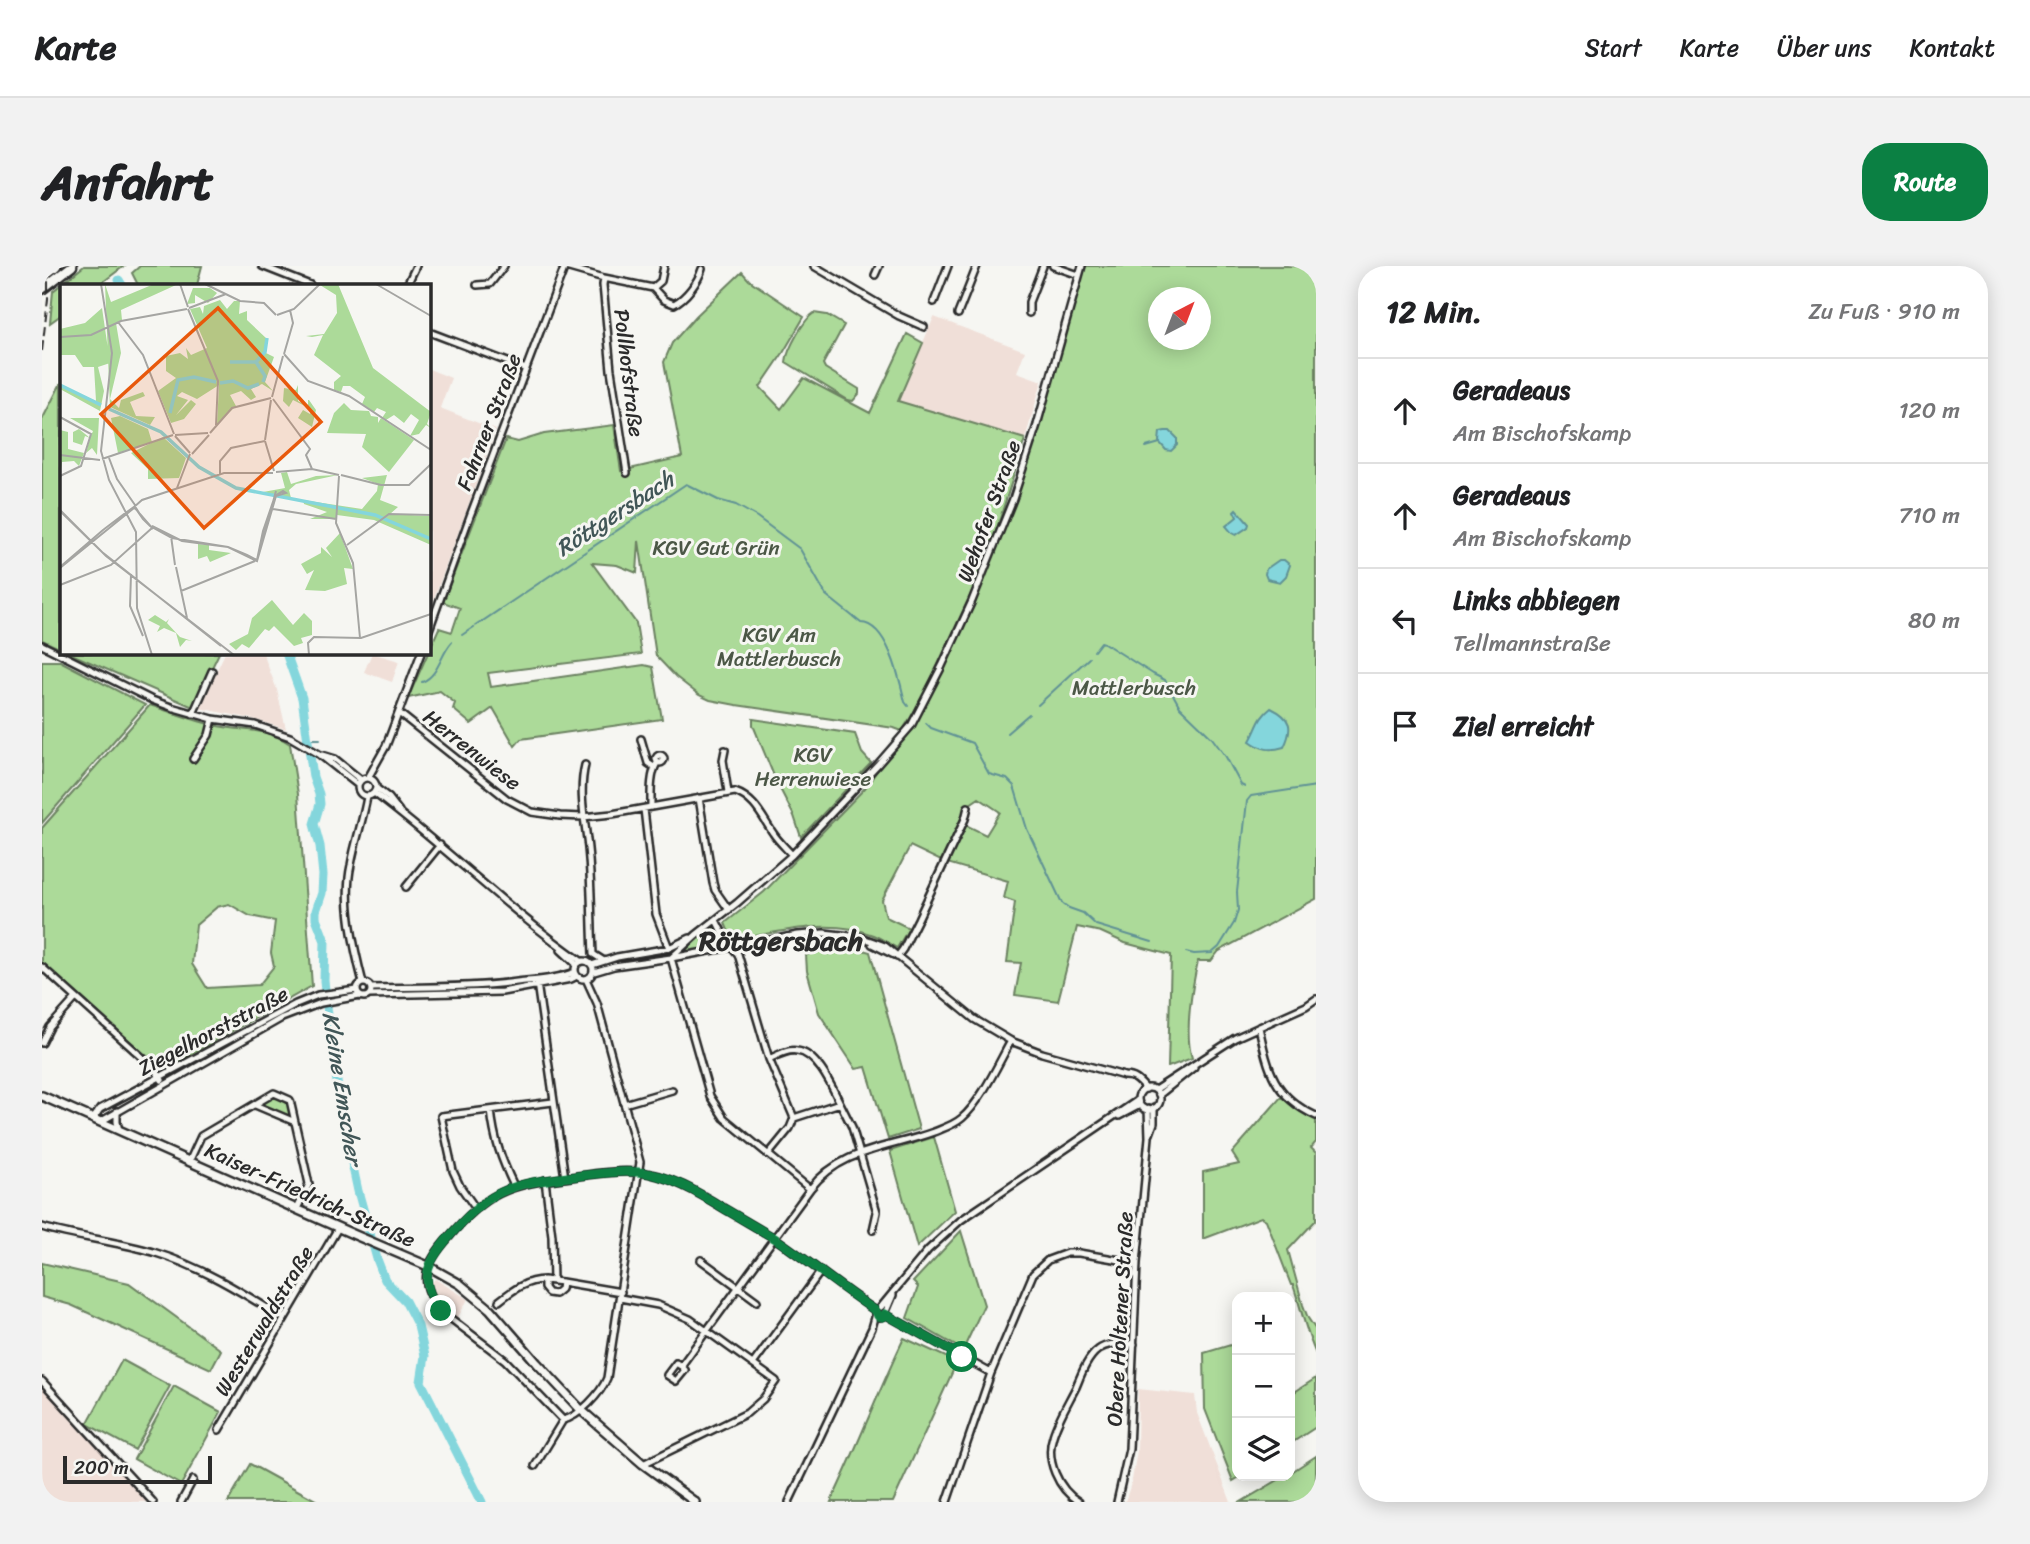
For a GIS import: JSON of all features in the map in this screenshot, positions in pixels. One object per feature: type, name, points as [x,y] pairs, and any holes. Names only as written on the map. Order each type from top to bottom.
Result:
[{"type":"highway","points":[[42,277],[56,266]]},
{"type":"highway","points":[[42,289],[72,266]]},
{"type":"main road","name":"Kaiser-Friedrich-Straße","points":[[42,1096],[428,1266],[460,1284],[490,1309],[581,1410],[643,1464],[695,1502]]},
{"type":"street","points":[[262,266],[307,284]]},
{"type":"street","points":[[407,284],[416,266]]},
{"type":"street","points":[[477,285],[490,284],[503,266]]},
{"type":"street","points":[[564,266],[653,288],[658,296],[669,303],[678,303],[695,284],[702,269]]},
{"type":"street","name":"Fahrner Straße","points":[[430,627],[564,266]]},
{"type":"street","points":[[653,288],[661,281],[664,266]]},
{"type":"street","points":[[814,266],[880,306],[924,327]]},
{"type":"street","points":[[875,275],[878,266]]},
{"type":"street","points":[[934,302],[948,266]]},
{"type":"street","points":[[958,314],[977,266]]},
{"type":"street","points":[[1029,313],[1029,302],[1043,266]]},
{"type":"street","points":[[1053,266],[1079,275]]},
{"type":"street","name":"Wehofer Straße","points":[[696,935],[792,855],[911,726],[972,601],[1000,535],[1037,425],[1082,266]]},
{"type":"street","name":"Pollhofstraße","points":[[604,278],[611,370],[626,472]]},
{"type":"street","points":[[430,332],[526,369]]},
{"type":"street","points":[[42,645],[152,700],[193,714],[275,731],[319,754],[359,783]]},
{"type":"street","points":[[359,783],[370,779],[381,756],[421,654]]},
{"type":"street","points":[[193,714],[212,671]]},
{"type":"street","name":"Herrenwiese","points":[[399,713],[517,806],[545,815],[583,817],[728,792]]},
{"type":"street","points":[[193,759],[209,735],[213,719]]},
{"type":"street","points":[[641,739],[648,763],[656,765],[647,808],[656,914],[670,948]]},
{"type":"street","points":[[725,750],[723,760],[728,792],[744,796],[754,804],[775,837],[792,855]]},
{"type":"street","points":[[584,765],[583,817],[587,841],[593,954],[604,961]]},
{"type":"street","points":[[370,779],[375,791],[579,963]]},
{"type":"street","points":[[359,783],[358,790],[365,796]]},
{"type":"street","points":[[365,796],[375,791]]},
{"type":"street","points":[[363,983],[351,932],[349,885],[350,867],[364,819],[365,796]]},
{"type":"street","points":[[699,798],[713,883],[729,910]]},
{"type":"street","points":[[897,957],[918,919],[965,819],[968,807]]},
{"type":"street","points":[[406,887],[440,845]]},
{"type":"street","points":[[716,920],[726,940],[738,954],[769,1059],[794,1118],[790,1128],[768,1155]]},
{"type":"street","points":[[579,963],[576,974],[801,935],[824,933],[860,937],[885,946],[974,1019],[1011,1041],[1042,1053],[1124,1076],[1144,1090],[1157,1093],[1235,1038],[1316,999]]},
{"type":"street","points":[[591,973],[604,961],[670,948],[696,935]]},
{"type":"street","points":[[671,958],[696,935]]},
{"type":"street","points":[[671,958],[714,1105],[724,1118],[810,1189]]},
{"type":"street","points":[[535,1466],[563,1420],[581,1410],[596,1395],[607,1378],[640,1162],[588,961],[579,963]]},
{"type":"street","points":[[42,967],[154,1068],[165,1084]]},
{"type":"street","name":"Ziegelhorststraße","points":[[97,1120],[100,1109],[296,1004],[318,995],[336,991],[358,993],[365,997],[370,991],[502,992],[576,974]]},
{"type":"street","points":[[363,983],[368,984],[370,991]]},
{"type":"street","points":[[358,993],[358,986],[363,983]]},
{"type":"street","points":[[537,983],[565,1178]]},
{"type":"street","name":"Ziegelhorststraße","points":[[97,1120],[282,1018],[358,993]]},
{"type":"street","points":[[42,1044],[50,1027],[76,998]]},
{"type":"street","points":[[42,1023],[50,1027]]},
{"type":"street","points":[[1259,1027],[1272,1078],[1280,1090],[1302,1110],[1316,1116]]},
{"type":"street","points":[[681,1366],[810,1189],[833,1166],[860,1154],[928,1134],[962,1118],[976,1101],[1011,1041]]},
{"type":"street","points":[[769,1059],[793,1050],[814,1060],[852,1127],[877,1212],[873,1230]]},
{"type":"street","points":[[624,1104],[672,1090]]},
{"type":"street","points":[[789,1502],[867,1336],[896,1289],[928,1250],[961,1220],[1139,1102],[1144,1090]]},
{"type":"street","points":[[190,1162],[201,1136],[274,1093],[290,1100],[309,1184],[297,1209]]},
{"type":"street","points":[[1139,1102],[1151,1109],[1159,1102],[1157,1093]]},
{"type":"street","points":[[476,1209],[458,1184],[440,1116],[553,1102]]},
{"type":"street","points":[[794,1118],[840,1103]]},
{"type":"street","points":[[255,1105],[295,1122]]},
{"type":"street","name":"Obere Holtener Straße","points":[[1117,1502],[1129,1449],[1137,1263],[1151,1109]]},
{"type":"street","points":[[491,1110],[493,1133],[499,1154],[514,1186]]},
{"type":"street","points":[[117,1111],[120,1130]]},
{"type":"street","points":[[563,1420],[505,1360],[441,1311],[434,1303],[427,1285],[428,1266],[442,1245],[476,1209],[514,1186],[545,1180],[639,1172],[688,1188],[775,1239],[881,1312],[991,1373]]},
{"type":"street","points":[[545,1180],[552,1236],[553,1281]]},
{"type":"street","points":[[42,1227],[154,1252],[212,1275],[283,1318]]},
{"type":"street","name":"Westerwaldstraße","points":[[219,1430],[338,1228]]},
{"type":"street","points":[[947,1502],[991,1373],[1033,1274],[1057,1255],[1079,1254],[1137,1263]]},
{"type":"street","points":[[701,1260],[757,1301]]},
{"type":"street","points":[[753,1364],[821,1271]]},
{"type":"street","points":[[499,1301],[533,1280],[544,1280],[658,1305],[691,1319],[776,1381],[763,1399],[747,1413],[643,1464]]},
{"type":"street","points":[[544,1280],[544,1288],[552,1294],[559,1292],[562,1282]]},
{"type":"street","points":[[1079,1502],[1060,1484],[1055,1473],[1051,1457],[1052,1439],[1095,1352],[1113,1344],[1134,1344]]},
{"type":"street","points":[[42,1381],[153,1502]]},
{"type":"street","points":[[181,1502],[193,1480]]},
{"type":"shaded area","points":[[934,317],[1025,351],[1017,372],[1042,381],[1025,439],[898,401]]},
{"type":"shaded area","points":[[430,369],[451,378],[440,408],[496,430],[430,609]]},
{"type":"shaded area","points":[[225,654],[263,654],[277,690],[286,729],[253,719],[199,708]]},
{"type":"shaded area","points":[[372,654],[399,661],[392,682],[364,672]]},
{"type":"shaded area","points":[[435,1279],[468,1299],[456,1321],[436,1303],[431,1284]]},
{"type":"shaded area","points":[[42,1388],[54,1400],[147,1502],[42,1502]]},
{"type":"shaded area","points":[[1138,1389],[1195,1395],[1197,1413],[1231,1502],[1125,1502],[1137,1451]]},
{"type":"green space","points":[[84,266],[124,266],[100,284],[62,284]]},
{"type":"green space","points":[[140,266],[202,266],[197,284],[138,284],[132,273]]},
{"type":"green space","name":"Mattlerbusch","points":[[1085,266],[1316,266],[1316,899],[1219,951],[1211,961],[1198,961],[1189,1023],[1192,1058],[1168,1067],[1171,955],[1077,927],[1058,1001],[1015,995],[1021,963],[1007,962],[1015,902],[1004,898],[1008,881],[947,863],[966,825],[986,835],[1000,812],[979,798],[967,806],[964,819],[941,861],[910,846],[882,900],[886,917],[909,928],[897,948],[873,935],[838,927],[803,928],[732,940],[725,923],[764,892],[865,788],[890,752],[912,727],[974,602],[1001,535]]},
{"type":"green space","points":[[742,272],[749,280],[804,317],[760,387],[781,409],[804,378],[870,413],[907,334],[923,343],[898,401],[1025,439],[988,557],[921,701],[902,731],[736,705],[699,695],[676,677],[656,656],[639,541],[637,573],[617,565],[592,563],[636,623],[641,654],[488,673],[491,687],[644,665],[653,667],[662,719],[521,739],[515,746],[493,708],[471,724],[453,709],[455,703],[440,691],[408,698],[427,654],[430,654],[439,628],[452,632],[460,608],[443,602],[506,439],[518,442],[544,434],[614,425],[621,471],[682,457],[664,362],[672,343]]},
{"type":"green space","points":[[60,285],[60,316],[50,323],[53,291]]},
{"type":"green space","points":[[814,313],[827,315],[844,325],[823,364],[825,368],[859,389],[859,394],[853,401],[786,362],[797,335]]},
{"type":"green space","points":[[60,385],[60,649],[42,640],[42,420]]},
{"type":"green space","points":[[71,654],[219,654],[193,707]]},
{"type":"green space","points":[[42,661],[60,661],[145,705],[42,823]]},
{"type":"green space","points":[[150,705],[206,723],[262,732],[281,738],[290,744],[298,794],[312,986],[165,1069],[160,1068],[42,962],[42,828]],"holes":[[[229,904],[250,916],[275,921],[271,953],[274,966],[259,985],[207,988],[192,964],[196,925],[217,907]]]},
{"type":"green space","name":"KGV Herrenwiese","points":[[753,719],[855,734],[862,753],[871,763],[801,837],[753,725]]},
{"type":"green space","points":[[712,928],[719,931],[725,947],[683,953],[694,941]]},
{"type":"green space","points":[[842,944],[870,952],[919,1129],[888,1139],[866,1067],[856,1069],[819,1013],[807,971],[806,955]]},
{"type":"green space","points":[[274,1096],[288,1103],[291,1118],[261,1104]]},
{"type":"green space","points":[[1281,1097],[1299,1111],[1316,1119],[1316,1142],[1311,1148],[1316,1153],[1316,1220],[1288,1250],[1303,1305],[1316,1330],[1316,1354],[1293,1285],[1266,1220],[1261,1217],[1203,1239],[1203,1172],[1239,1164],[1232,1153]]},
{"type":"green space","points":[[934,1137],[955,1211],[917,1247],[890,1151]]},
{"type":"green space","points":[[961,1231],[984,1305],[963,1350],[907,1318],[918,1287],[913,1282]]},
{"type":"green space","points":[[42,1263],[129,1283],[221,1350],[211,1369],[71,1305],[42,1297]]},
{"type":"green space","points":[[904,1338],[957,1362],[893,1502],[831,1502],[885,1379]]},
{"type":"green space","points":[[1232,1345],[1232,1478],[1205,1409],[1204,1353]]},
{"type":"green space","points":[[122,1360],[170,1386],[135,1450],[87,1424]]},
{"type":"green space","points":[[1316,1378],[1316,1427],[1295,1441],[1295,1418],[1295,1392]]},
{"type":"green space","points":[[174,1386],[221,1412],[181,1485],[134,1459]]},
{"type":"green space","points":[[1316,1456],[1316,1498],[1306,1502],[1241,1502],[1277,1481],[1295,1481],[1295,1470]]},
{"type":"green space","points":[[250,1464],[319,1502],[228,1502]]},
{"type":"water","points":[[1170,431],[1177,438],[1177,445],[1171,451],[1166,450],[1159,442],[1160,432]]},
{"type":"water","points":[[1236,509],[1249,524],[1236,535],[1226,526],[1237,517],[1234,511]]},
{"type":"water","points":[[1279,560],[1290,565],[1286,576],[1280,582],[1267,579],[1266,569]]},
{"type":"water","points":[[1271,708],[1289,724],[1289,734],[1284,747],[1262,748],[1250,741],[1261,719]]},
{"type":"waterway","name":"Kleine Emscher","points":[[119,280],[121,284]]},
{"type":"waterway","points":[[1146,447],[1160,443]]},
{"type":"waterway","name":"Röttgersbach","points":[[462,635],[686,484],[718,500],[736,505],[800,549],[826,595],[861,623],[879,633],[891,655],[908,706]]},
{"type":"waterway","name":"Röttgersbach","points":[[422,682],[436,670],[452,642]]},
{"type":"waterway","points":[[1094,651],[1101,642],[1104,643],[1165,680],[1180,707],[1212,738],[1241,785],[1245,787]]},
{"type":"waterway","name":"Kleine Emscher","points":[[286,654],[302,698],[313,777],[319,794],[320,804],[314,824],[323,875],[316,918],[325,941],[324,981],[331,1040],[342,1116],[358,1191],[385,1280],[405,1301],[418,1326],[425,1356],[421,1382],[482,1502]]},
{"type":"waterway","points":[[1038,705],[1089,658]]},
{"type":"waterway","points":[[1007,733],[1029,714]]},
{"type":"waterway","name":"Röttgersbach","points":[[926,723],[931,728],[972,743],[989,774],[1007,779],[1014,786],[1027,829],[1062,903],[1083,913],[1096,925],[1152,942]]},
{"type":"waterway","name":"Röttgersbach","points":[[309,739],[320,739]]},
{"type":"waterway","name":"Röttgersbach","points":[[1186,952],[1212,953],[1234,923],[1238,910],[1237,892],[1247,801],[1251,796],[1316,786]]},
{"type":"railway","points":[[42,351],[48,299],[48,266]]},
{"type":"district","name":"Röttgersbach","points":[[781,940]]},
{"type":"route","points":[[441,1311],[434,1303],[427,1285],[426,1275],[430,1260],[469,1214],[487,1200],[501,1191],[528,1182],[639,1172],[688,1188],[713,1201],[775,1239],[876,1311],[879,1317],[885,1314],[962,1357]]},
{"type":"park label","name":"KGV Gut Grün","points":[[716,548]]},
{"type":"park label","name":"KGV Am Mattlerbusch","points":[[779,647]]}]
